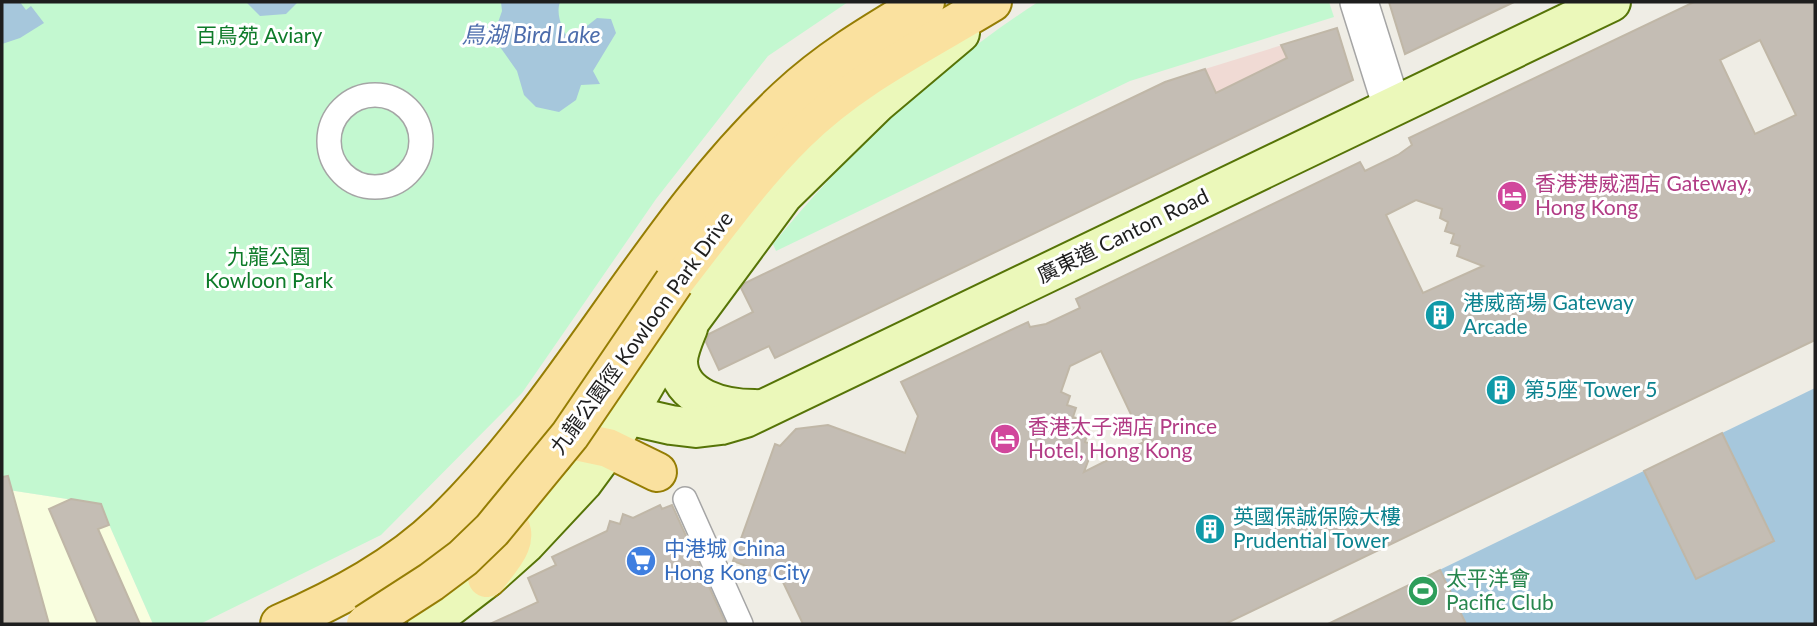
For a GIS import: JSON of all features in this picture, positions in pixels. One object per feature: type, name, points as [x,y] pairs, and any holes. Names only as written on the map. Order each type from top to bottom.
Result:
[{"type":"main road","name":"九龍公園徑 Kowloon Park Drive","points":[[525,430],[655,249],[736,151],[786,99],[838,54],[925,2]]},
{"type":"main road","name":"九龍公園徑 Kowloon Park Drive","points":[[366,624],[431,582],[463,558],[492,530],[570,435],[674,282],[754,180],[797,132],[861,81],[994,2]]},
{"type":"main road","name":"九龍公園徑 Kowloon Park Drive","points":[[691,320],[783,195],[877,103],[994,2]]},
{"type":"main road","name":"廣東道 Canton Road","points":[[525,430],[627,415],[696,428],[733,422],[1611,2]]},
{"type":"main road","points":[[691,320],[678,360],[679,371],[690,390],[726,406],[754,409],[768,407]]},
{"type":"main road","points":[[427,624],[487,578],[526,543],[583,482],[608,448],[651,374],[691,320]]},
{"type":"main road","points":[[280,624],[321,606],[399,559],[444,522],[525,430],[608,448],[657,472]]},
{"type":"main road","points":[[444,522],[475,513],[490,512],[502,517],[509,525],[513,534],[511,544],[487,578]]},
{"type":"street","points":[[1359,2],[1392,107]]},
{"type":"street","points":[[367,96],[396,100],[409,110],[417,122],[421,137],[420,152],[414,166],[404,177],[391,185],[369,186],[348,178],[338,168],[331,154],[329,139],[332,124],[352,101],[367,96]]},
{"type":"street","points":[[685,499],[741,624]]},
{"type":"shaded area","points":[[1337,28],[1353,80],[1237,136],[1205,69]]},
{"type":"shaded area","points":[[2,489],[100,504],[153,624],[2,624]]},
{"type":"green space","name":"九龍公園 Kowloon Park","points":[[2,2],[848,2],[768,56],[656,199],[522,393],[381,535],[200,624],[153,624],[100,504],[2,489]]},
{"type":"green space","points":[[1038,2],[1329,2],[1334,17],[1130,81],[776,251],[773,244],[802,209],[896,112],[964,54]]},
{"type":"water","points":[[2,2],[20,2],[26,10],[31,6],[44,23],[20,38],[2,44]]},
{"type":"water","points":[[246,2],[298,2],[286,14],[260,16]]},
{"type":"water","name":"鳥湖 Bird Lake","points":[[501,2],[560,2],[559,18],[570,43],[597,18],[611,19],[616,33],[593,71],[600,84],[581,85],[576,100],[559,112],[536,107],[524,95],[517,71],[493,37],[502,11]]},
{"type":"water","points":[[1815,388],[1815,624],[1328,624],[1753,418]]},
{"type":"building","points":[[1389,2],[1514,2],[1405,54]]},
{"type":"building","name":"港威商場 Gateway Arcade","points":[[1694,2],[1815,2],[1815,340],[1225,624],[803,624],[782,580],[733,561],[775,444],[780,446],[796,429],[828,425],[905,453],[918,416],[901,382],[1028,322],[1030,327],[1046,324],[1080,308],[1076,299],[1360,162],[1365,171],[1398,155],[1412,145],[1409,138]],"holes":[[[1760,40],[1796,115],[1755,134],[1720,60]],[[1416,200],[1442,209],[1440,218],[1448,222],[1445,231],[1454,234],[1451,243],[1460,246],[1457,256],[1483,266],[1423,293],[1386,215]],[[1101,351],[1144,442],[1084,472],[1094,445],[1085,442],[1088,433],[1079,429],[1082,420],[1073,417],[1076,408],[1067,405],[1070,396],[1061,392],[1070,366]]]},
{"type":"building","points":[[1337,28],[1353,80],[775,358],[769,346],[719,370],[706,342],[709,334],[753,312],[741,288],[745,283],[1165,82],[1205,69],[1216,93],[1287,58],[1281,45]]},
{"type":"building","points":[[1722,433],[1774,541],[1696,579],[1644,471]]},
{"type":"building","points":[[8,476],[49,624],[2,624],[2,477]]},
{"type":"building","points":[[71,499],[101,504],[109,525],[98,529],[140,624],[98,624],[49,509]]},
{"type":"building","name":"中港城 China Hong Kong City","points":[[660,505],[662,509],[672,505],[726,624],[490,624],[538,602],[528,578],[556,565],[552,557],[607,531],[610,521],[620,524],[623,514],[633,518]]},
{"type":"building","name":"太平洋會 Pacific Club","points":[[1440,570],[1466,624],[1328,624]]},
{"type":"place","name":"香港港威酒店 Gateway, Hong Kong","points":[[1512,196]]},
{"type":"place","name":"港威商場 Gateway Arcade","points":[[1440,315]]},
{"type":"place","name":"第5座 Tower 5","points":[[1501,390]]},
{"type":"place","name":"香港太子酒店 Prince Hotel, Hong Kong","points":[[1005,439]]},
{"type":"place","name":"英國保誠保險大樓 Prudential Tower","points":[[1210,529]]},
{"type":"place","name":"中港城 China Hong Kong City","points":[[641,561]]},
{"type":"place","name":"太平洋會 Pacific Club","points":[[1423,591]]},
{"type":"park label","name":"百鳥苑 Aviary","points":[[259,36]]}]
